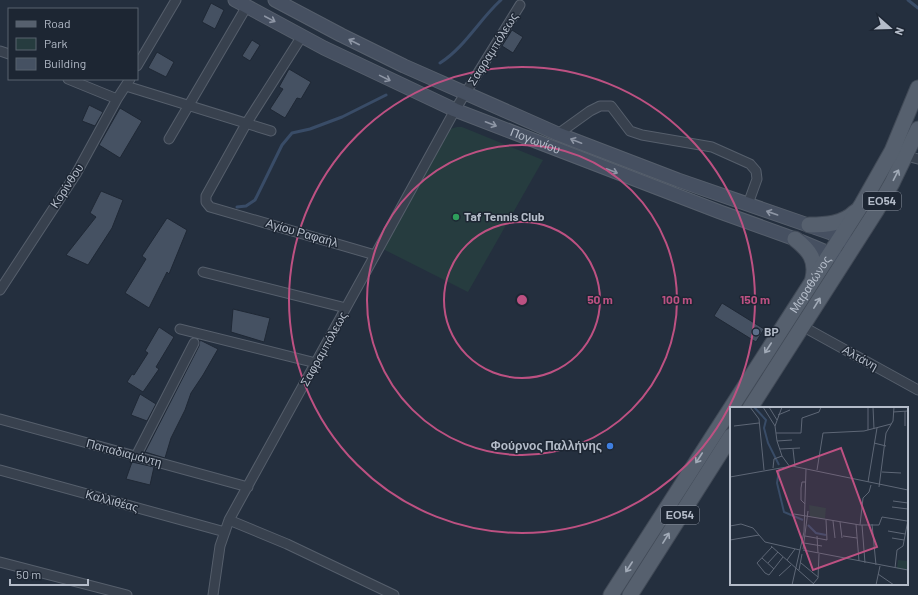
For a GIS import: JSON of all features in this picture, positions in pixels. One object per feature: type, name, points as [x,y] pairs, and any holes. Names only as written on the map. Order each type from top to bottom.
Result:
[{"type":"main road","name":"Πογωνίου","points":[[275,0],[384,56],[558,134],[678,180],[809,226],[854,244]]},
{"type":"main road","name":"Πογωνίου","points":[[241,3],[302,36],[386,78],[455,110],[720,212],[795,239],[844,260]]},
{"type":"main road","name":"Μαραθώνος","points":[[731,407],[862,204],[892,151],[915,104]]},
{"type":"main road","name":"Μαραθώνος","points":[[751,407],[885,194],[912,157],[918,128]]},
{"type":"main road","points":[[912,157],[918,143]]},
{"type":"main road","points":[[809,226],[829,225],[839,222],[853,214],[862,204]]},
{"type":"main road","points":[[795,239],[804,246],[812,256],[814,265],[812,280]]},
{"type":"main road","name":"Μαραθώνος","points":[[611,595],[730,409]]},
{"type":"main road","name":"ΕΟ54","points":[[630,595],[730,438]]},
{"type":"street","points":[[138,64],[176,0]]},
{"type":"street","points":[[169,139],[188,106],[241,3]]},
{"type":"street","name":"Σαφραμπόλεως","points":[[213,595],[220,546],[229,520],[455,110],[520,5]]},
{"type":"street","points":[[246,124],[302,36]]},
{"type":"street","points":[[70,80],[117,99]]},
{"type":"street","points":[[128,83],[188,106],[271,131]]},
{"type":"street","name":"Κορίνθου","points":[[0,290],[76,174],[117,99],[128,83]]},
{"type":"street","points":[[558,134],[590,111],[600,106],[611,106],[630,131],[642,135],[712,147],[750,164],[756,171],[757,179],[748,204]]},
{"type":"street","name":"Αγίου Ραφαήλ","points":[[246,124],[205,199],[207,205],[375,255]]},
{"type":"street","points":[[203,272],[346,308]]},
{"type":"street","name":"Αλτάνη","points":[[802,326],[918,390]]},
{"type":"street","points":[[180,329],[316,363]]},
{"type":"street","points":[[136,456],[194,344]]},
{"type":"street","name":"Παπαδιαμάντη","points":[[0,419],[248,487]]},
{"type":"street","name":"Καλλιθέας","points":[[0,470],[225,532]]},
{"type":"street","points":[[229,520],[287,544],[394,595]]},
{"type":"street","points":[[0,562],[127,595]]},
{"type":"green space","name":"Taf Tennis Club","points":[[462,127],[543,160],[468,292],[383,249],[450,129]]},
{"type":"building","points":[[211,3],[224,10],[215,29],[202,22]]},
{"type":"building","points":[[512,30],[523,37],[513,53],[502,46]]},
{"type":"building","points":[[252,40],[260,45],[250,61],[242,56]]},
{"type":"building","points":[[157,52],[174,62],[166,77],[148,68]]},
{"type":"building","points":[[289,69],[311,82],[301,99],[297,98],[285,118],[270,109],[283,89],[279,87]]},
{"type":"building","points":[[89,105],[103,112],[95,126],[82,121]]},
{"type":"building","points":[[120,108],[142,121],[120,158],[99,145]]},
{"type":"building","points":[[101,191],[123,200],[112,228],[88,265],[66,255],[96,217],[90,213]]},
{"type":"building","points":[[167,218],[187,230],[169,274],[167,272],[149,308],[125,293],[146,259],[142,256]]},
{"type":"building","points":[[722,303],[764,329],[756,342],[714,316]]},
{"type":"building","points":[[233,309],[270,318],[264,342],[231,332]]},
{"type":"building","points":[[159,327],[174,337],[156,367],[159,369],[143,392],[127,382],[132,374],[134,375],[148,353],[145,351]]},
{"type":"building","points":[[200,340],[218,349],[191,393],[185,410],[171,438],[165,458],[145,452],[199,346]]},
{"type":"building","points":[[140,394],[156,404],[147,421],[131,415]]},
{"type":"building","points":[[132,462],[154,467],[150,485],[126,479]]},
{"type":"waterway","points":[[440,63],[457,49],[501,0]]},
{"type":"waterway","points":[[908,0],[918,8]]},
{"type":"waterway","points":[[237,207],[246,206],[255,200],[282,145],[292,133],[310,129],[342,117],[386,95]]},
{"type":"place","name":"Taf Tennis Club","points":[[456,217]]},
{"type":"place","name":"BP","points":[[756,332]]},
{"type":"place","name":"Φούρνος Παλλήνης","points":[[610,446]]}]
